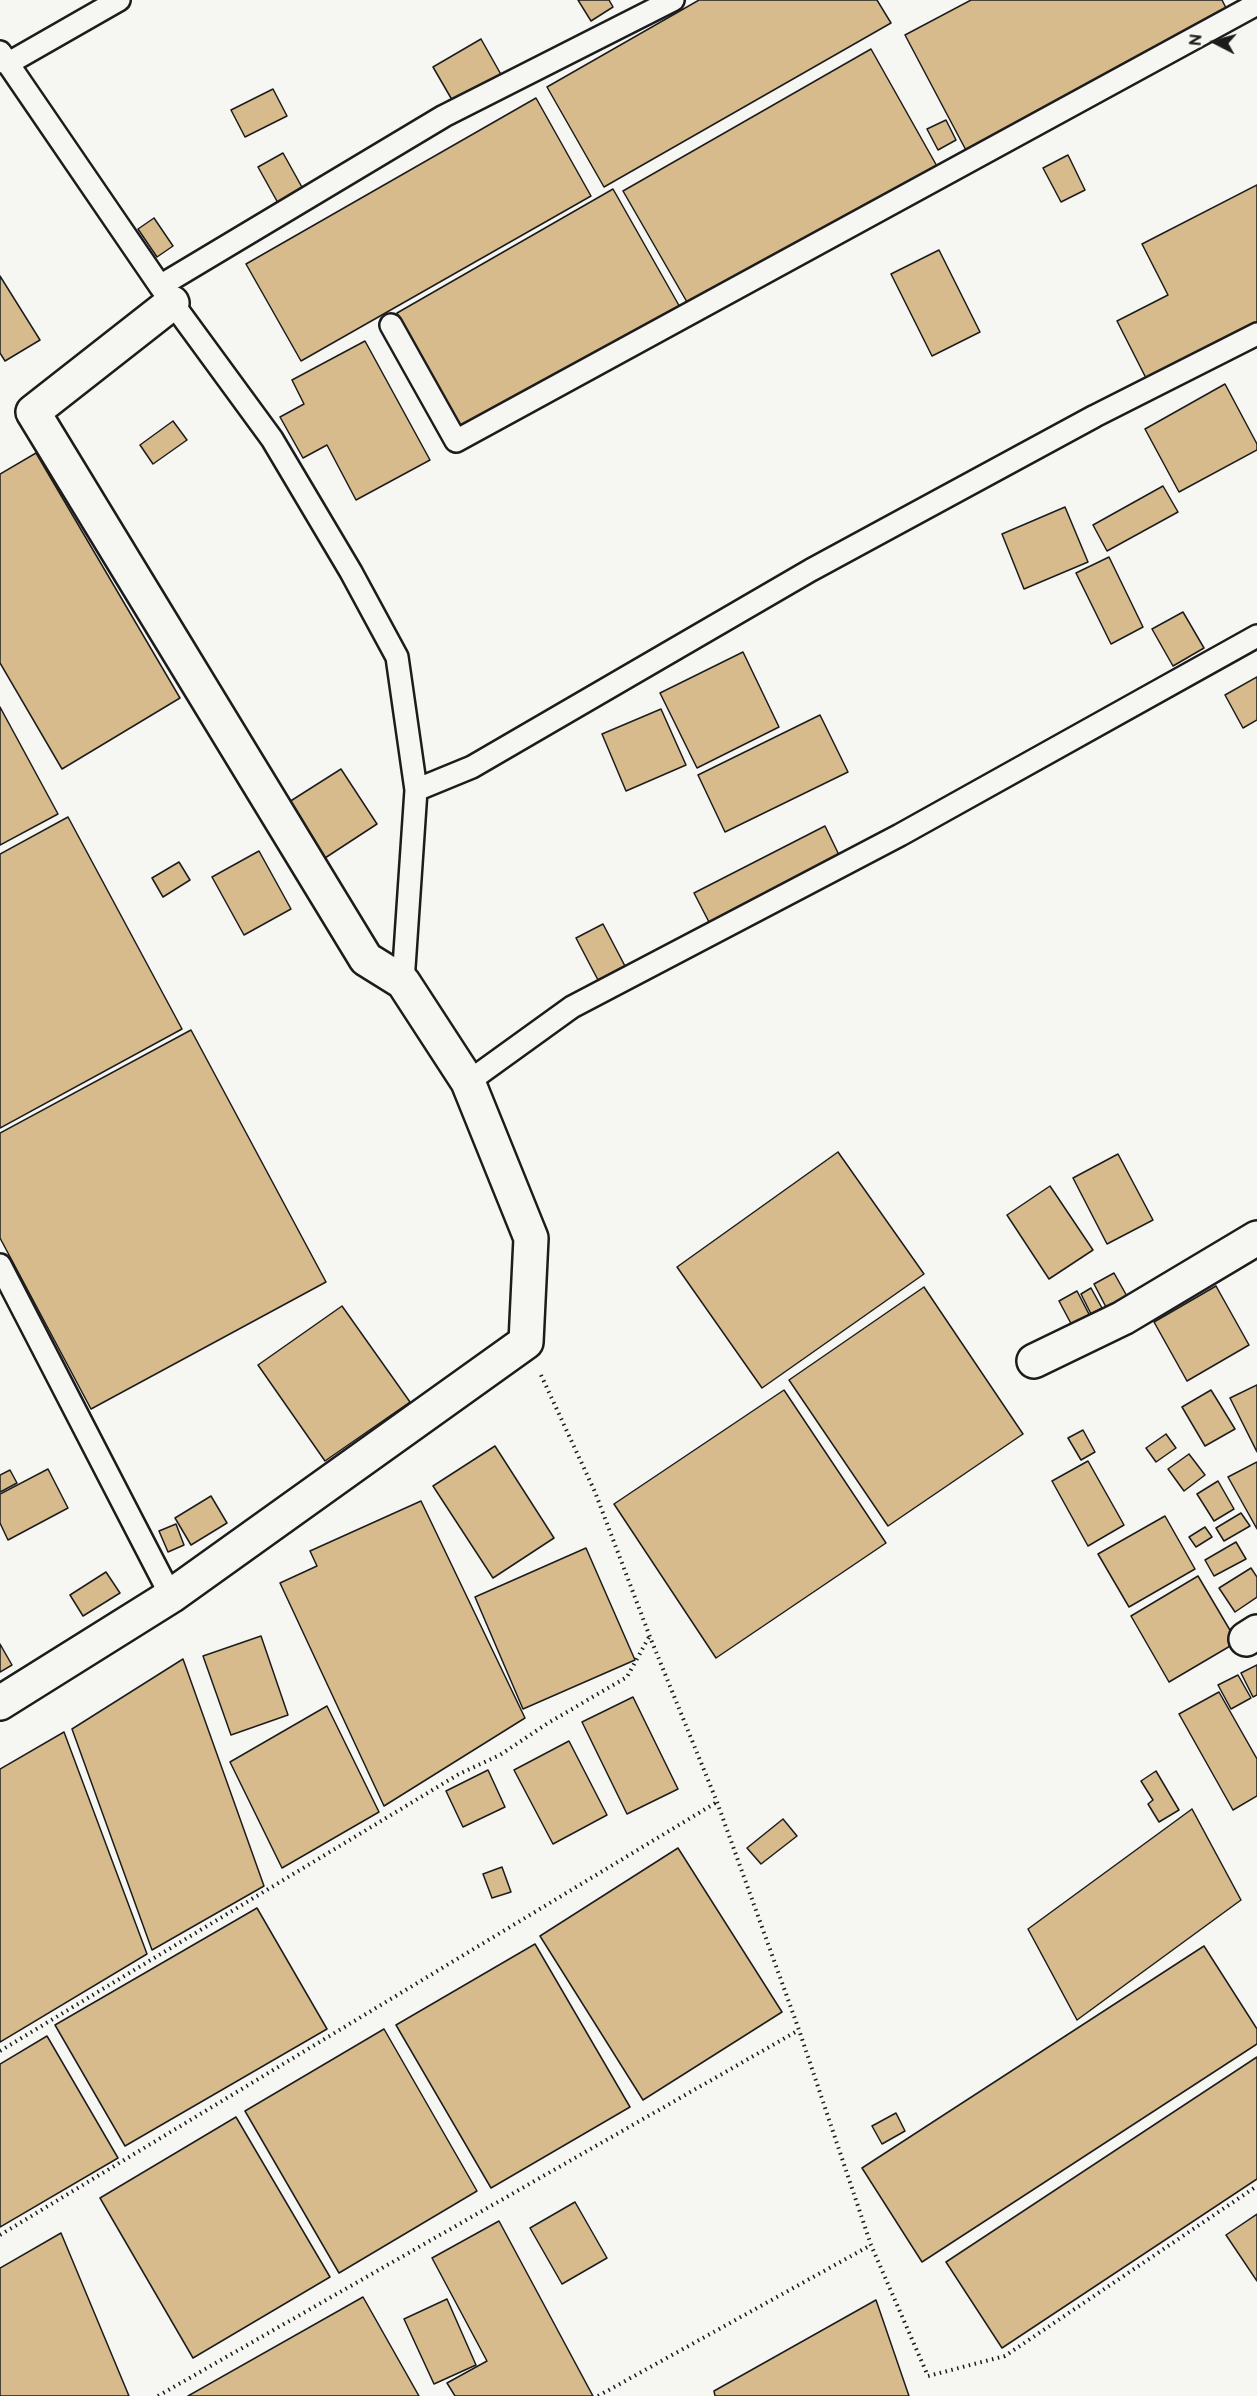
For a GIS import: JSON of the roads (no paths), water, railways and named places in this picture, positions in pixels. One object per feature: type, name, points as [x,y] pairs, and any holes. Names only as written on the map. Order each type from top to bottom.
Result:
[{"type":"street","points":[[0,1703],[171,1596],[526,1342],[531,1238],[468,1083],[403,982],[366,959],[33,412],[166,294]]},
{"type":"street","points":[[1034,1361],[1123,1318],[1257,1238]]},
{"type":"lane","points":[[118,0],[4,58],[166,294],[272,439],[351,572],[397,657],[416,790],[403,982]]},
{"type":"lane","points":[[166,294],[444,116],[673,0]]},
{"type":"lane","points":[[391,325],[456,441],[1257,4]]},
{"type":"lane","points":[[416,790],[472,767],[812,570],[1095,416],[1257,334]]},
{"type":"lane","points":[[468,1083],[572,1007],[900,834],[1257,636]]},
{"type":"lane","points":[[0,1265],[171,1596]]}]
